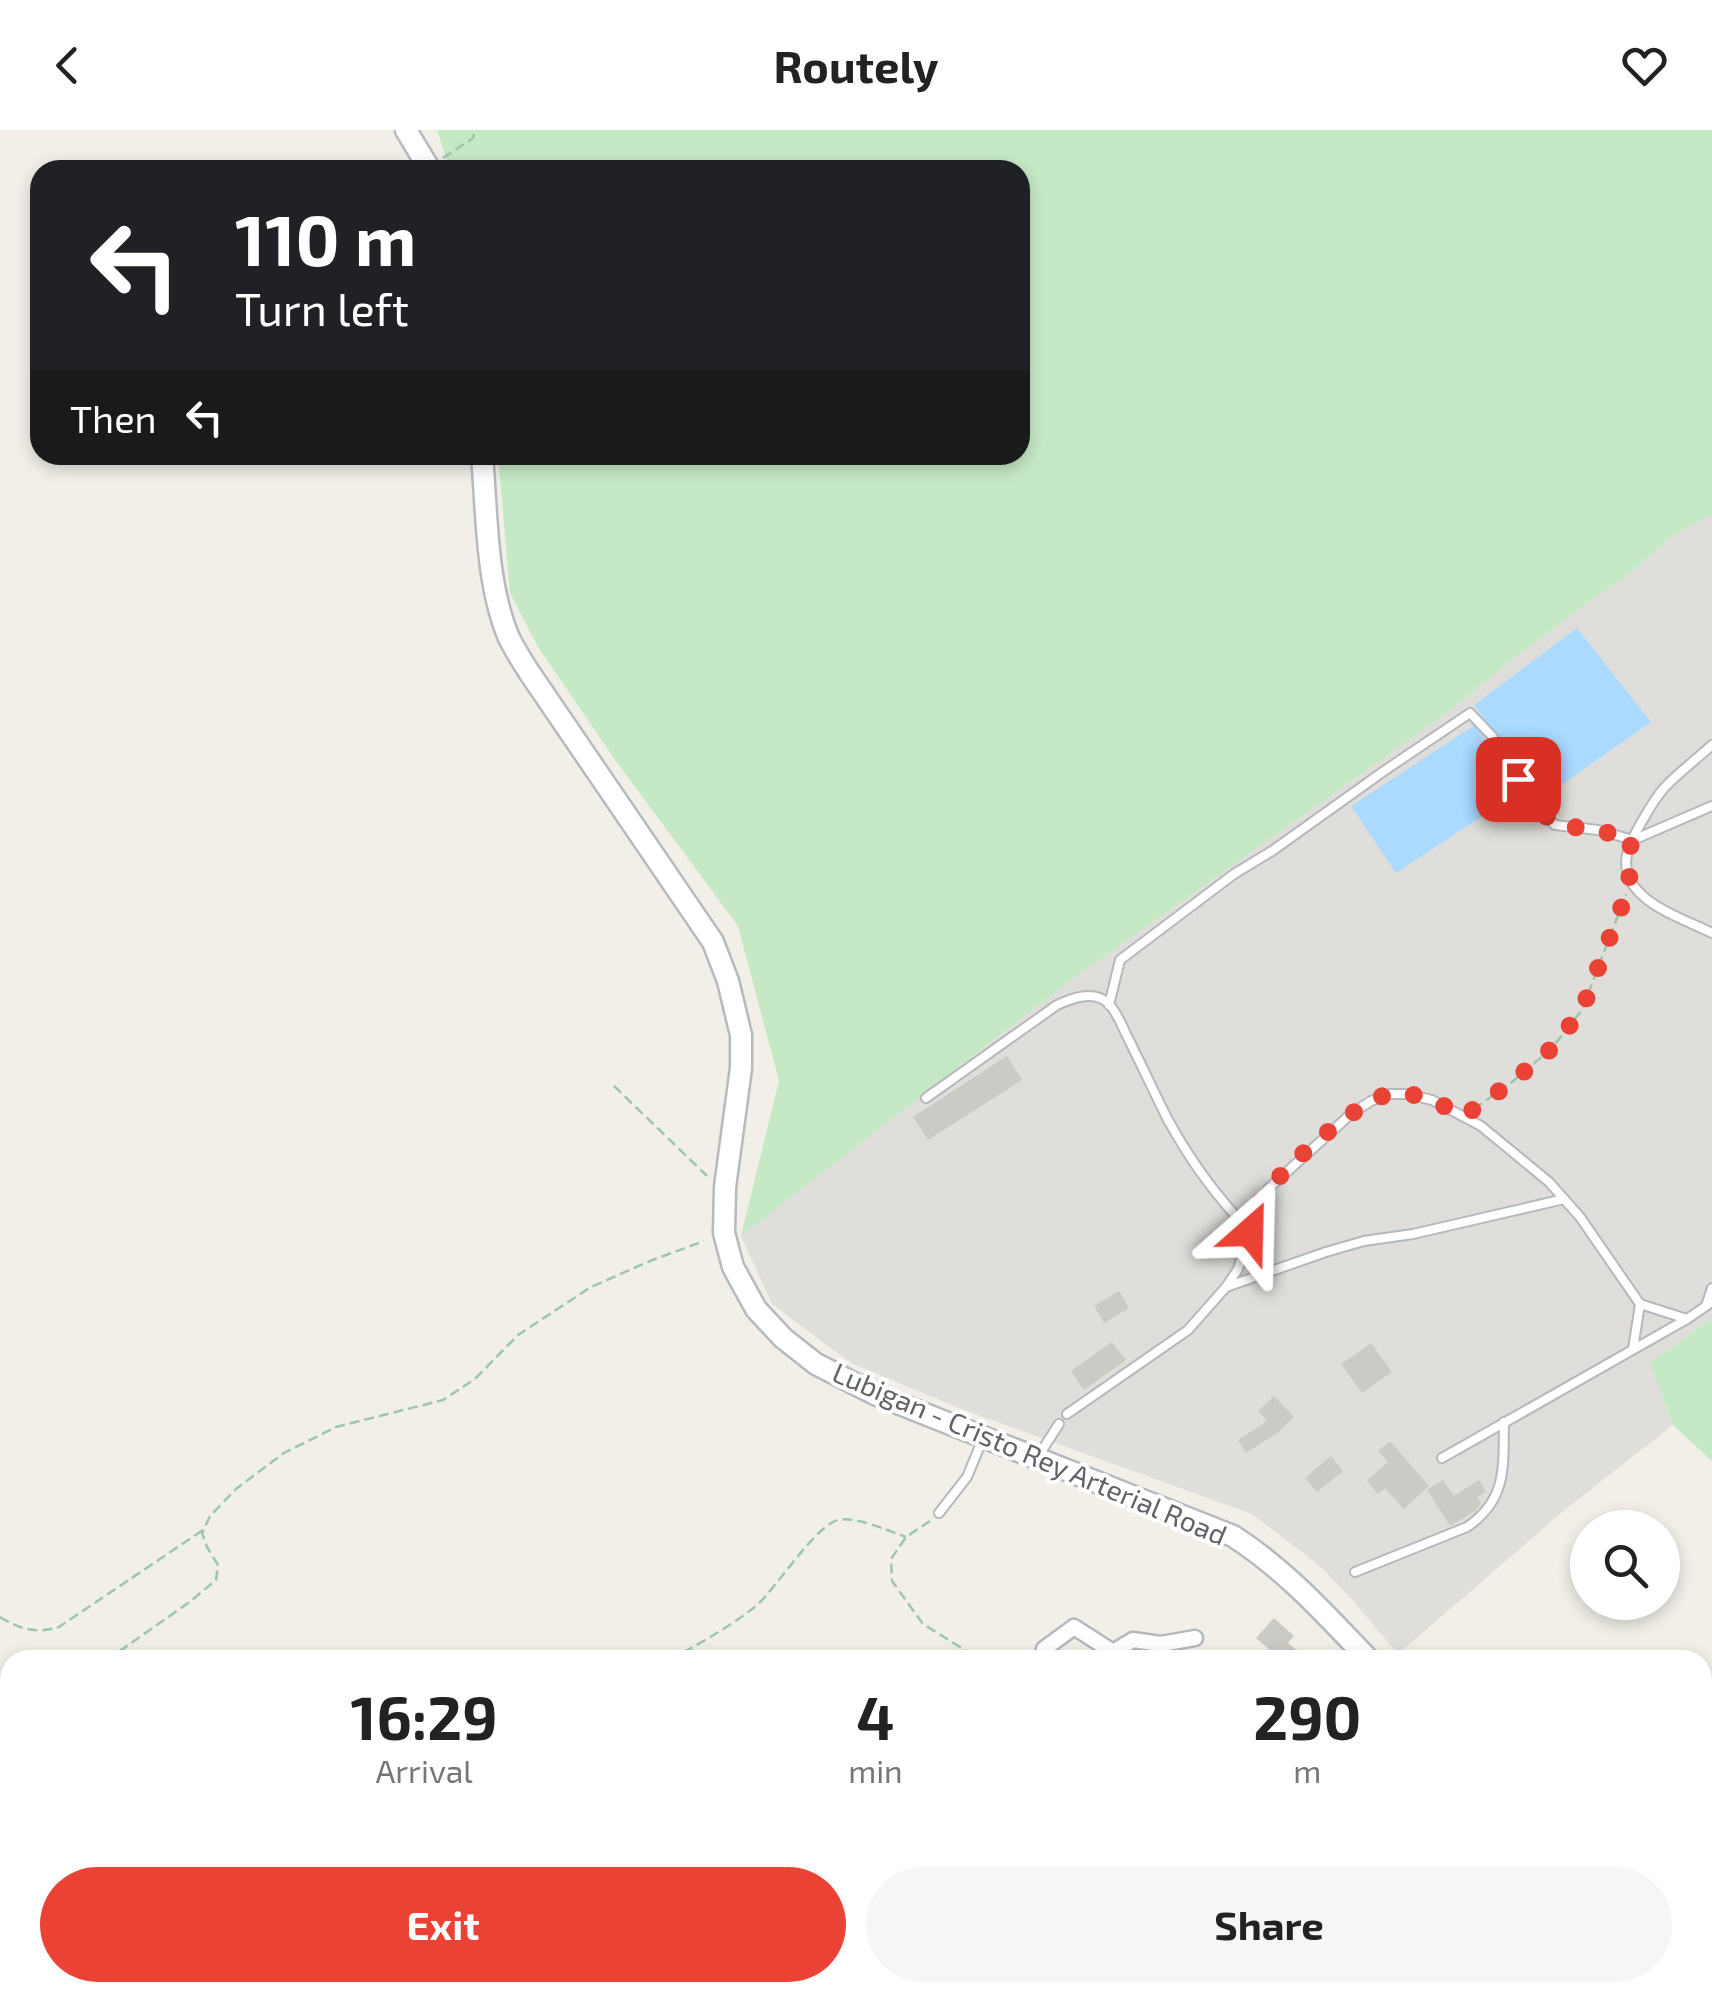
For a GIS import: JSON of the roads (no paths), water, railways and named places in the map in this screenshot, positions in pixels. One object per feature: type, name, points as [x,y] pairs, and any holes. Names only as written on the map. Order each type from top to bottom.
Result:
[{"type":"main road","points":[[406,130],[424,160]]},
{"type":"main road","name":"Lubigan - Cristo Rey Arterial Road","points":[[483,465],[494,584],[510,640],[713,942],[728,981],[741,1036],[742,1068],[725,1195],[724,1233],[733,1267],[756,1309],[783,1338],[816,1364],[862,1387],[1233,1536],[1293,1581],[1359,1650]]},
{"type":"street","points":[[1044,1650],[1074,1627],[1110,1650]]},
{"type":"street","points":[[1116,1650],[1133,1640],[1161,1644],[1195,1638]]},
{"type":"lane","points":[[1109,1005],[1120,960],[1234,874],[1470,713],[1508,759],[1527,799],[1556,825],[1598,830],[1633,840],[1712,806]]},
{"type":"lane","points":[[1712,745],[1667,784],[1626,854],[1626,868],[1639,893],[1712,934]]},
{"type":"lane","points":[[926,1098],[1057,1005],[1088,996],[1104,1000],[1194,1164],[1250,1232]]},
{"type":"lane","points":[[1066,1414],[1188,1330],[1238,1268],[1257,1206],[1270,1188],[1352,1114],[1372,1100],[1390,1094],[1432,1100],[1481,1126],[1564,1199],[1640,1304],[1687,1319]]},
{"type":"lane","points":[[1226,1287],[1364,1241],[1413,1234],[1564,1199]]},
{"type":"lane","points":[[1442,1458],[1687,1319],[1709,1304],[1712,1288]]},
{"type":"lane","points":[[1633,1349],[1640,1304]]},
{"type":"lane","points":[[1355,1572],[1481,1518],[1503,1478],[1504,1422]]},
{"type":"lane","points":[[1037,1458],[1060,1424]]},
{"type":"lane","points":[[938,1513],[968,1478],[983,1437]]},
{"type":"water","points":[[1577,628],[1651,722],[1544,797],[1474,705]]},
{"type":"water","points":[[1475,725],[1519,792],[1396,873],[1351,806]]}]
